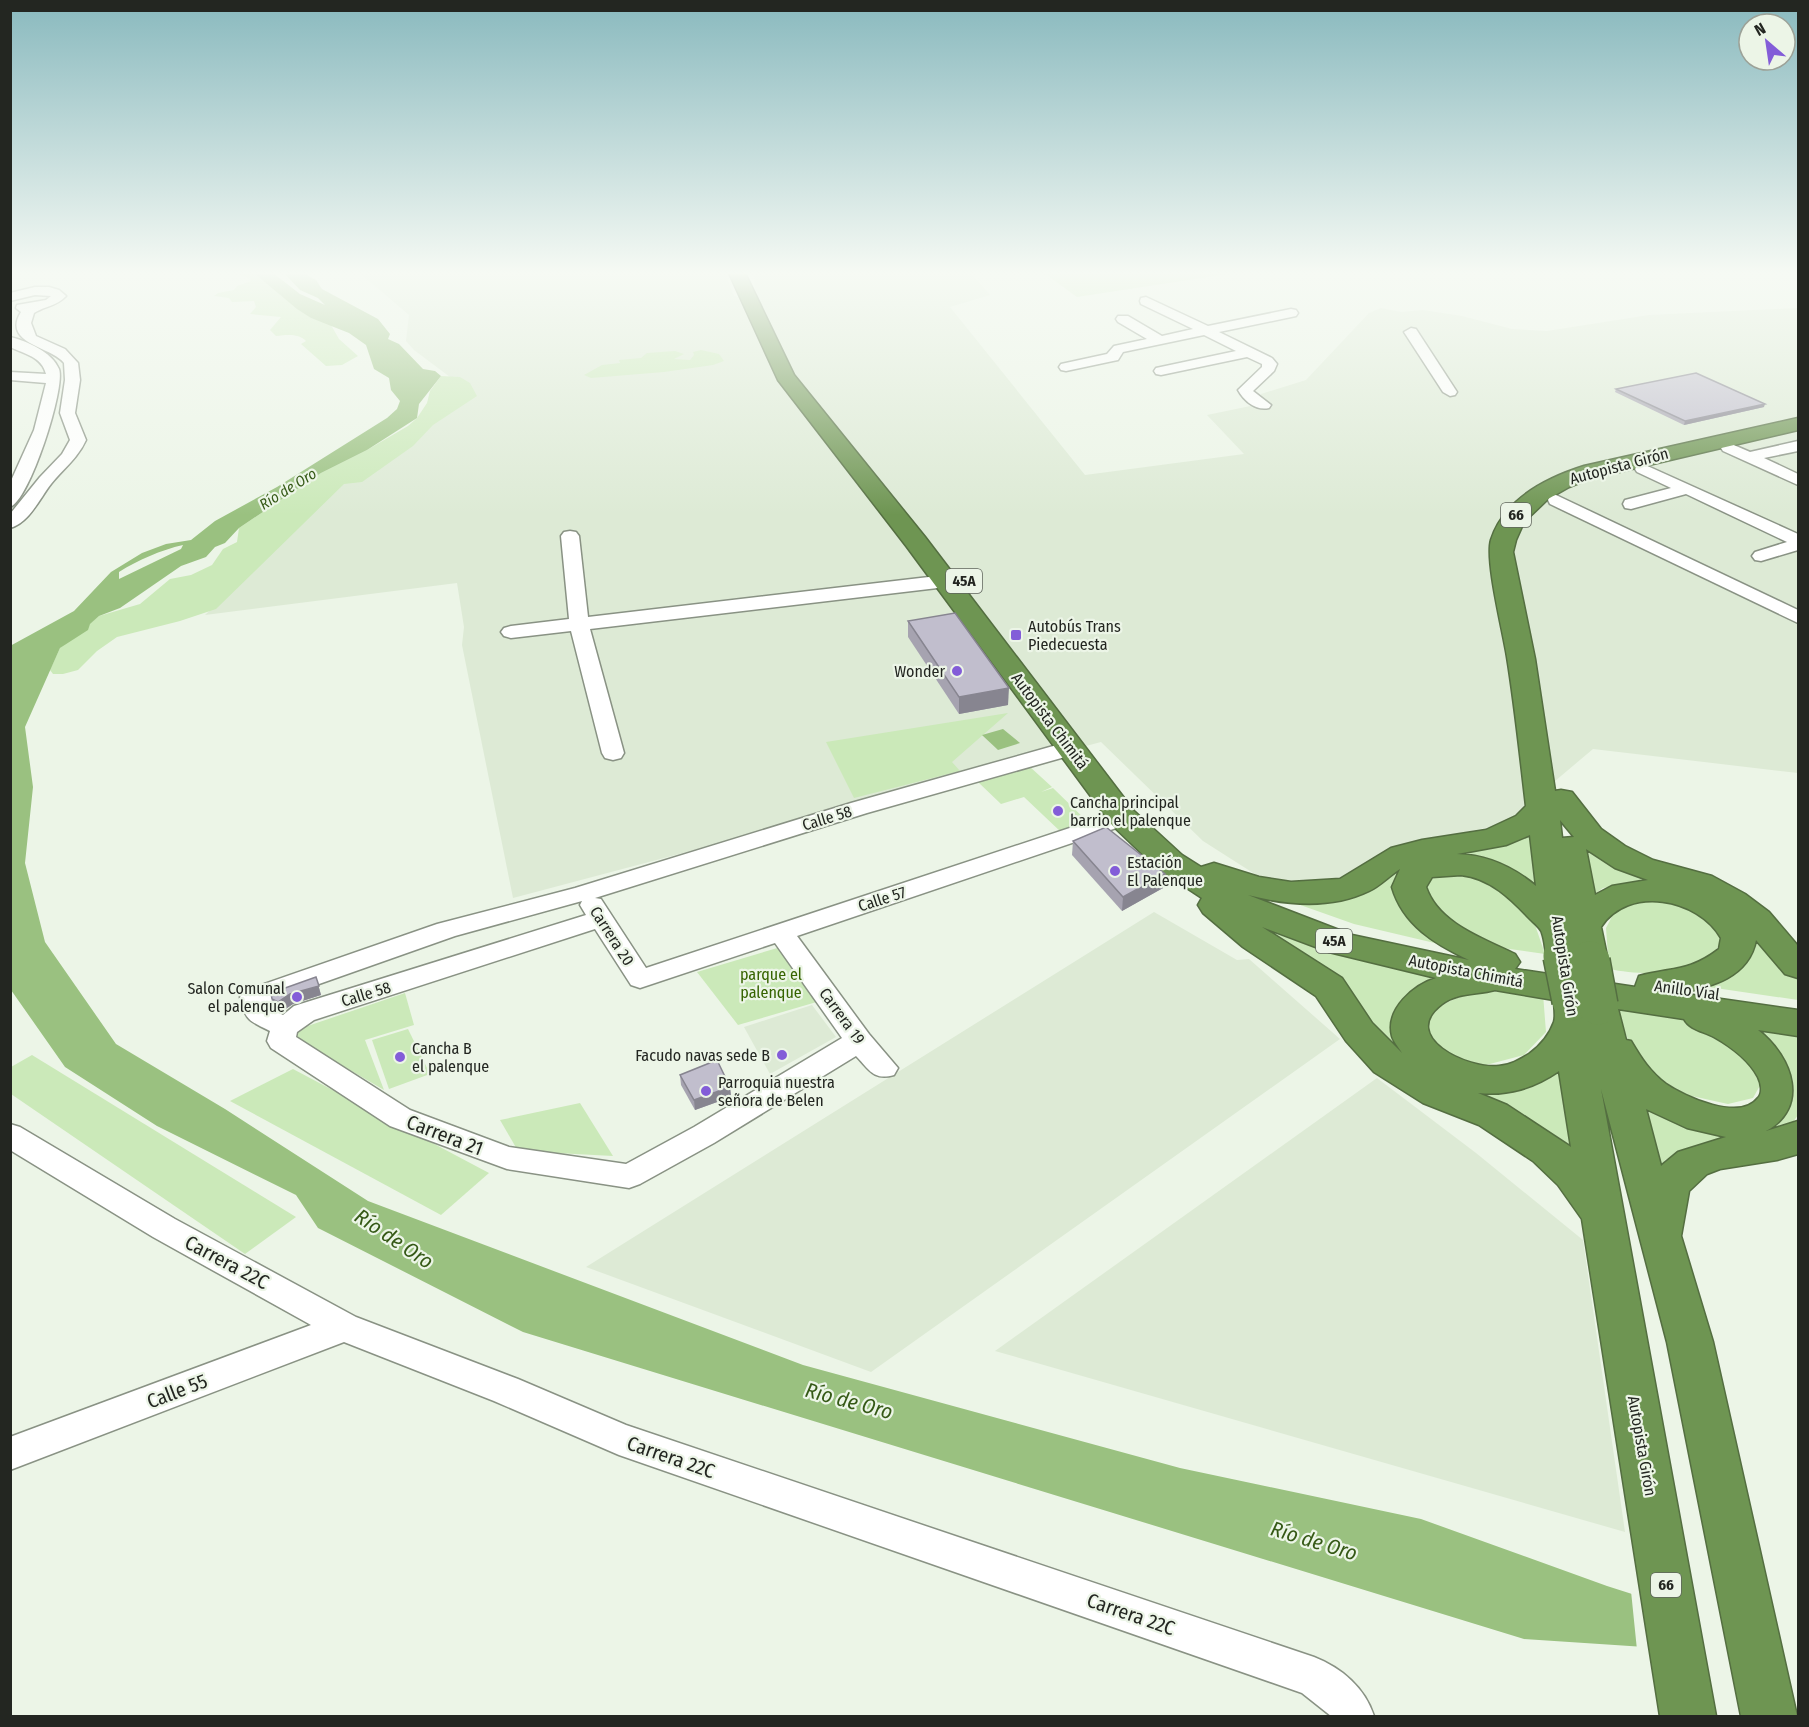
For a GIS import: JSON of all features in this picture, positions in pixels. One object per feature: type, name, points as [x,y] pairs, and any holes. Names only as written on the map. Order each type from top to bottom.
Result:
[{"type":"highway","name":"Autopista Chimitá","points":[[775,354],[785,376],[945,581],[1123,818],[1224,897],[1281,923],[1379,954],[1507,972],[1580,979]]},
{"type":"highway","name":"Autopista Chimitá","points":[[789,354],[799,374],[818,400],[983,605],[1141,814],[1182,854],[1187,866]]},
{"type":"highway","name":"Autopista Girón","points":[[1769,1716],[1720,1475],[1690,1342],[1580,979],[1551,804],[1501,552],[1503,535],[1511,520],[1548,489],[1586,473],[1798,424]]},
{"type":"highway","name":"Autopista Girón","points":[[1551,804],[1543,675],[1521,552],[1521,541],[1533,518],[1556,500],[1598,480],[1643,469],[1739,452],[1798,432]]},
{"type":"highway","points":[[1187,866],[1267,889],[1293,893],[1338,890],[1359,884],[1386,863],[1419,850],[1460,843],[1483,843],[1500,838],[1529,823],[1551,804],[1574,820],[1588,836],[1606,850],[1630,862],[1688,880],[1720,894],[1760,923],[1798,966]]},
{"type":"highway","points":[[1507,972],[1425,916],[1413,900],[1409,888],[1413,877],[1425,867],[1443,863],[1465,864],[1486,869],[1519,890],[1580,979],[1640,1084],[1661,1100],[1690,1114],[1718,1122],[1746,1122],[1767,1115],[1778,1103],[1780,1086],[1774,1069],[1756,1048],[1730,1029],[1661,995]]},
{"type":"highway","points":[[1187,866],[1255,939],[1329,987],[1359,1032],[1388,1062],[1437,1092],[1493,1115],[1538,1144],[1573,1174],[1603,1215]]},
{"type":"highway","points":[[1507,972],[1478,981],[1453,985],[1431,993],[1416,1005],[1408,1019],[1409,1034],[1416,1047],[1432,1063],[1453,1074],[1476,1081],[1500,1082],[1523,1078],[1552,1057],[1580,979],[1599,906],[1616,897],[1654,890],[1676,892],[1700,900],[1717,910],[1732,924],[1739,938],[1738,950],[1730,961],[1717,970],[1661,995]]},
{"type":"highway","name":"Autopista Girón","points":[[1580,979],[1580,1076],[1688,1716]]},
{"type":"highway","name":"Anillo Víal","points":[[1580,979],[1798,1023]]},
{"type":"highway","name":"Anillo Víal","points":[[1661,995],[1798,1007]]},
{"type":"highway","points":[[1662,1245],[1663,1209],[1672,1182],[1689,1166],[1715,1155],[1780,1144],[1798,1136]]},
{"type":"street","points":[[10,502],[54,392],[55,379],[52,367],[48,361],[34,354]]},
{"type":"street","points":[[10,523],[22,514],[47,479],[73,453],[78,440],[67,411],[73,376],[71,362],[62,354]]},
{"type":"street","points":[[1066,367],[1113,357],[1114,354]]},
{"type":"street","points":[[1161,371],[1243,354]]},
{"type":"street","points":[[1253,354],[1270,364],[1269,368],[1245,390],[1249,397],[1264,405]]},
{"type":"street","points":[[1425,354],[1450,392]]},
{"type":"street","points":[[10,376],[55,379]]},
{"type":"street","points":[[40,431],[42,444],[55,446],[69,440],[72,426]]},
{"type":"street","points":[[1739,452],[1798,446]]},
{"type":"street","points":[[25,468],[39,454],[51,451],[64,453],[58,467]]},
{"type":"street","points":[[1739,452],[1798,480]]},
{"type":"street","points":[[1643,469],[1798,542]]},
{"type":"street","points":[[1631,504],[1684,488]]},
{"type":"street","points":[[1556,500],[1798,617]]},
{"type":"street","points":[[570,536],[579,624],[613,753]]},
{"type":"street","points":[[1761,556],[1798,542]]},
{"type":"street","points":[[511,632],[945,581]]},
{"type":"street","name":"Calle 58","points":[[600,919],[304,1013],[283,1034],[257,1013],[253,998],[446,930],[584,893],[859,808],[1071,748]]},
{"type":"street","name":"Calle 57","points":[[640,979],[1123,818]]},
{"type":"street","name":"Carrera 20","points":[[584,893],[640,979]]},
{"type":"street","name":"Carrera 19","points":[[781,932],[859,1041],[884,1068]]},
{"type":"street","name":"Carrera 21","points":[[283,1034],[400,1118],[507,1158],[629,1176],[704,1135],[859,1041]]},
{"type":"street","name":"Carrera 22C","points":[[10,1135],[164,1228],[344,1327],[506,1390],[619,1439],[1314,1677],[1343,1699],[1354,1716]]},
{"type":"street","name":"Calle 55","points":[[10,1455],[344,1327]]},
{"type":"shaded area","points":[[419,354],[987,354],[1085,475],[1244,454],[1207,415],[1260,404],[1261,394],[1306,380],[1331,354],[1798,354],[1798,773],[1593,749],[1504,824],[1399,846],[1364,875],[1312,889],[1261,878],[1203,841],[1101,742],[513,898],[462,645],[464,627],[457,583],[205,615],[343,482],[474,395]]},
{"type":"shaded area","points":[[1154,912],[1237,960],[1249,959],[1340,1039],[871,1372],[586,1267]]},
{"type":"shaded area","name":"Facudo navas sede B","points":[[812,1005],[836,1037],[770,1074],[744,1027]]},
{"type":"shaded area","points":[[1377,1078],[1476,1153],[1583,1240],[1625,1532],[995,1351]]},
{"type":"green space","points":[[312,354],[355,354],[358,356],[342,365],[326,366]]},
{"type":"green space","points":[[646,354],[683,354],[674,359],[690,360],[694,355],[717,354],[724,361],[713,365],[664,372],[591,378],[584,375],[602,365],[620,363],[619,360],[641,358]]},
{"type":"green space","points":[[441,376],[460,377],[470,383],[477,396],[433,425],[413,446],[362,482],[344,484],[216,609],[117,637],[97,651],[78,670],[53,674],[50,670],[60,648],[99,616],[140,604],[170,579],[191,575],[212,565],[223,549],[237,542],[239,528],[321,473],[408,426],[417,418],[427,403],[430,391]]},
{"type":"green space","points":[[1008,713],[952,762],[960,771],[854,798],[826,742]]},
{"type":"green space","points":[[1029,766],[1052,787],[1041,792],[1053,788],[1091,825],[1062,833],[1024,797],[1001,804],[978,782]]},
{"type":"green space","points":[[1576,829],[1719,899],[1798,976],[1798,1000],[1695,985],[1726,973],[1724,911],[1626,884],[1603,888],[1589,898]]},
{"type":"green space","points":[[1534,833],[1541,899],[1487,862],[1400,876],[1460,949],[1354,924],[1269,894],[1388,870],[1452,848],[1486,850],[1515,842]]},
{"type":"green space","points":[[1456,872],[1490,881],[1533,919],[1545,954],[1488,946],[1459,933],[1419,889],[1428,877]]},
{"type":"green space","points":[[1654,897],[1687,903],[1716,920],[1723,938],[1716,950],[1699,964],[1675,971],[1647,973],[1609,969],[1606,928],[1617,907]]},
{"type":"green space","points":[[1244,916],[1329,950],[1391,967],[1452,978],[1414,990],[1397,1007],[1396,1029],[1437,1071],[1563,1067],[1581,1173],[1420,1071]]},
{"type":"green space","name":"parque el palenque","points":[[784,946],[820,1001],[738,1025],[697,972]]},
{"type":"green space","points":[[1508,991],[1543,994],[1546,1032],[1524,1055],[1486,1065],[1443,1056],[1428,1037],[1429,1015],[1448,1002],[1475,994]]},
{"type":"green space","points":[[405,993],[414,1025],[365,1040],[384,1090],[287,1033]]},
{"type":"green space","points":[[1614,1008],[1682,1018],[1747,1052],[1762,1082],[1753,1098],[1728,1104],[1687,1095],[1648,1072],[1627,1037]]},
{"type":"green space","points":[[1726,1021],[1798,1031],[1798,1115],[1788,1129],[1742,1139],[1703,1143],[1665,1160],[1656,1179],[1630,1096],[1763,1126],[1785,1114],[1792,1088],[1779,1062]]},
{"type":"green space","name":"Cancha B el palenque","points":[[408,1029],[430,1074],[389,1089],[372,1040]]},
{"type":"green space","points":[[32,1055],[296,1217],[245,1254],[11,1094],[11,1067]]},
{"type":"green space","points":[[293,1069],[489,1173],[441,1215],[230,1101]]},
{"type":"green space","points":[[580,1103],[613,1156],[518,1151],[500,1120]]},
{"type":"water","name":"Río de Oro","points":[[369,354],[408,354],[423,369],[435,371],[441,376],[419,404],[417,418],[367,450],[321,473],[239,528],[225,543],[215,547],[206,557],[181,566],[120,608],[99,616],[90,624],[88,630],[60,648],[25,727],[33,787],[25,863],[45,942],[116,1044],[225,1109],[368,1201],[803,1365],[1180,1468],[1421,1519],[1607,1586],[1792,1645],[1798,1648],[1798,1701],[1660,1648],[1524,1639],[523,1332],[318,1228],[296,1195],[157,1126],[65,1067],[11,990],[10,646],[74,611],[111,572],[142,553],[166,544],[191,540],[215,521],[277,487],[387,418],[397,409],[400,401],[391,390],[389,378],[374,369]],"holes":[[[183,545],[181,549],[119,579],[119,572],[142,560]]]},
{"type":"water","points":[[1003,729],[1020,743],[998,750],[982,735]]},
{"type":"pier","points":[[1631,1591],[1797,1644],[1798,1704],[1781,1694],[1659,1651],[1637,1650]]},
{"type":"building","points":[[1696,373],[1765,404],[1685,421],[1616,389]]},
{"type":"building","name":"Wonder","points":[[955,613],[1009,688],[959,697],[908,621]]},
{"type":"building","points":[[1106,827],[1165,874],[1123,897],[1073,841]]},
{"type":"building","points":[[316,977],[319,986],[290,994],[278,1002],[272,999],[271,993]]},
{"type":"building","name":"Parroquia nuestra señora de Belen","points":[[717,1060],[730,1087],[694,1100],[680,1075]]},
{"type":"place","name":"Autobús Trans Piedecuesta","points":[[1016,635]]},
{"type":"place","name":"Wonder","points":[[957,671]]},
{"type":"place","name":"Cancha principal barrio el palenque","points":[[1058,811]]},
{"type":"place","name":"Estación El Palenque","points":[[1115,871]]},
{"type":"place","name":"Salon Comunal el palenque","points":[[297,997]]},
{"type":"place","name":"Facudo navas sede B","points":[[782,1055]]},
{"type":"place","name":"Cancha B el palenque","points":[[400,1057]]},
{"type":"place","name":"Parroquia nuestra señora de Belen","points":[[706,1091]]}]
